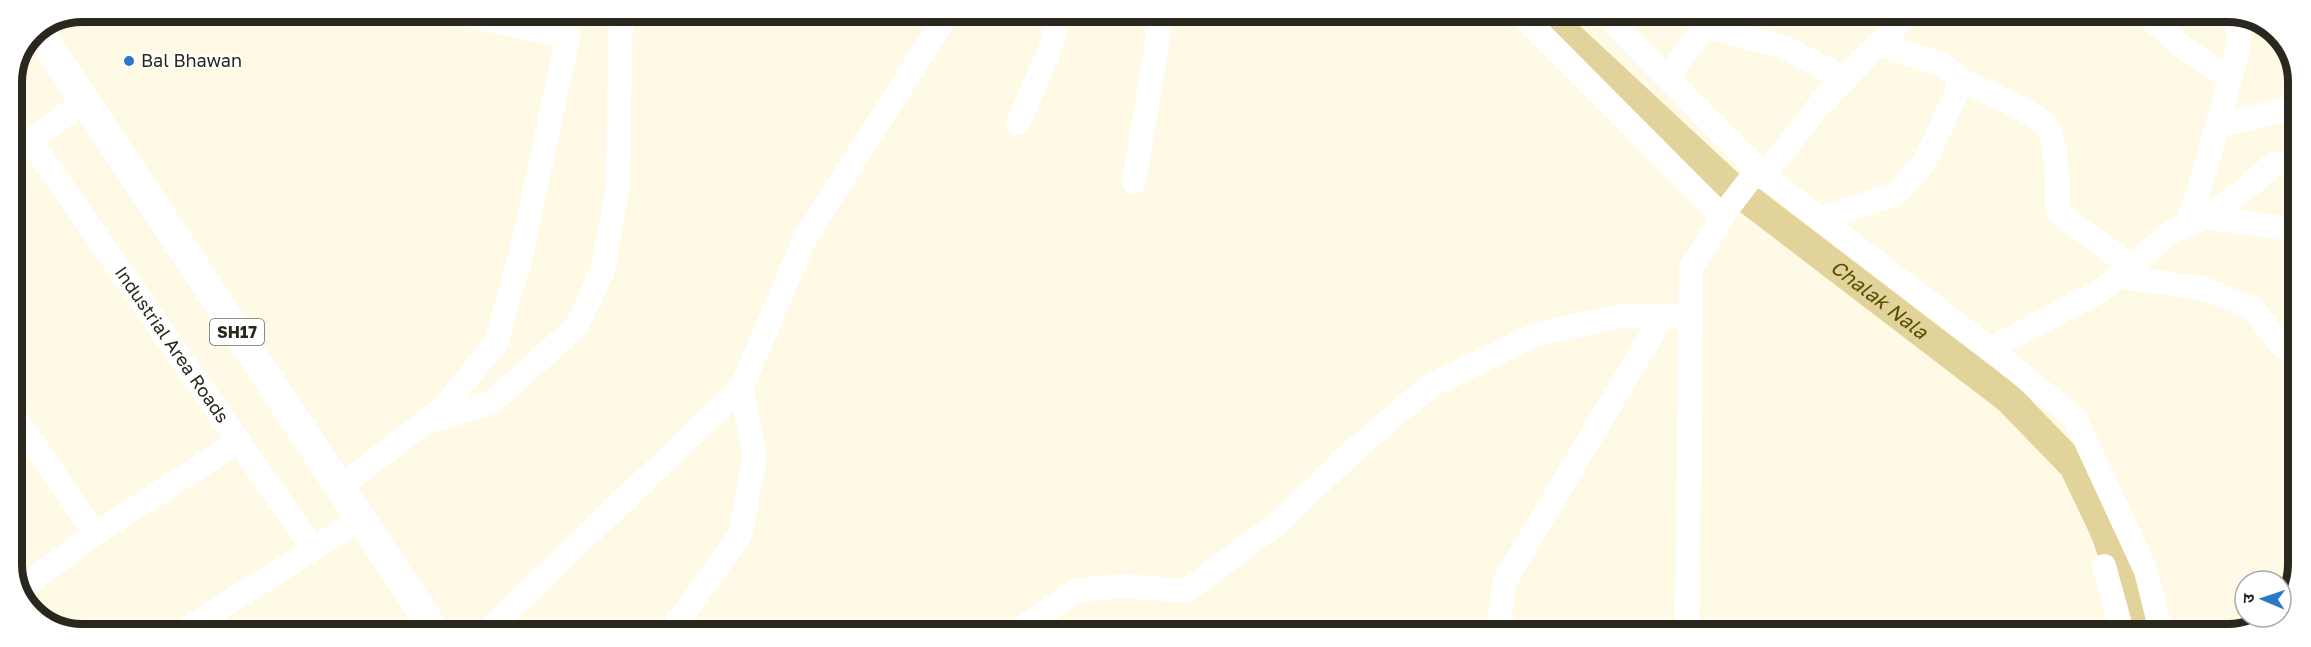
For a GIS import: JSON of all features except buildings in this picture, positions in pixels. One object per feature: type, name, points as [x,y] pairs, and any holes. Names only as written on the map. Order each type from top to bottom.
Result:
[{"type":"main road","name":"SH17","points":[[43,38],[430,624]]},
{"type":"street","points":[[340,487],[442,409],[496,343],[521,254],[568,37],[499,22]]},
{"type":"street","points":[[423,423],[491,403],[577,326],[603,269],[618,184],[622,22]]},
{"type":"street","points":[[494,624],[741,388],[805,238],[942,22]]},
{"type":"street","points":[[1018,123],[1049,52],[1057,22]]},
{"type":"street","points":[[1134,182],[1160,22]]},
{"type":"street","points":[[1529,22],[1725,212]]},
{"type":"street","points":[[1614,22],[1758,177],[1820,219],[1990,349],[2075,418],[2146,571],[2159,624]]},
{"type":"street","points":[[1667,78],[1704,22]]},
{"type":"street","points":[[1711,22],[1784,47],[1845,79]]},
{"type":"street","points":[[1687,624],[1691,268],[1725,212],[1821,103],[1900,22]]},
{"type":"street","points":[[2154,22],[2186,50],[2230,78]]},
{"type":"street","points":[[2196,221],[2217,126],[2238,49],[2239,24]]},
{"type":"street","points":[[1879,44],[1943,65],[1962,81],[2027,112],[2048,128],[2054,149],[2058,213],[2125,271],[2205,289],[2254,309],[2278,342],[2288,350]]},
{"type":"street","points":[[1820,219],[1895,194],[1924,164],[1962,81]]},
{"type":"street","name":"Industrial Area Roads","points":[[22,146],[85,101]]},
{"type":"street","points":[[2217,126],[2288,109]]},
{"type":"street","name":"Industrial Area Roads","points":[[22,149],[239,441],[313,549]]},
{"type":"street","points":[[1990,349],[2104,289],[2170,233],[2196,221],[2244,191],[2273,164],[2288,163]]},
{"type":"street","points":[[2196,221],[2288,229]]},
{"type":"street","points":[[1028,624],[1077,590],[1124,586],[1186,591],[1278,523],[1354,449],[1430,386],[1537,334],[1622,316],[1691,317]]},
{"type":"street","points":[[1499,624],[1505,581],[1662,317]]},
{"type":"street","points":[[676,624],[740,535],[755,457],[741,388]]},
{"type":"street","points":[[23,429],[95,534]]},
{"type":"street","points":[[26,584],[95,534],[239,441]]},
{"type":"street","points":[[194,624],[361,519]]},
{"type":"street","points":[[2104,566],[2120,624]]},
{"type":"waterway","name":"Chalak Nala","points":[[1554,22],[1728,184],[2008,398],[2074,466],[2105,531],[2138,624]]},
{"type":"place","name":"Bal Bhawan","points":[[129,61]]}]
